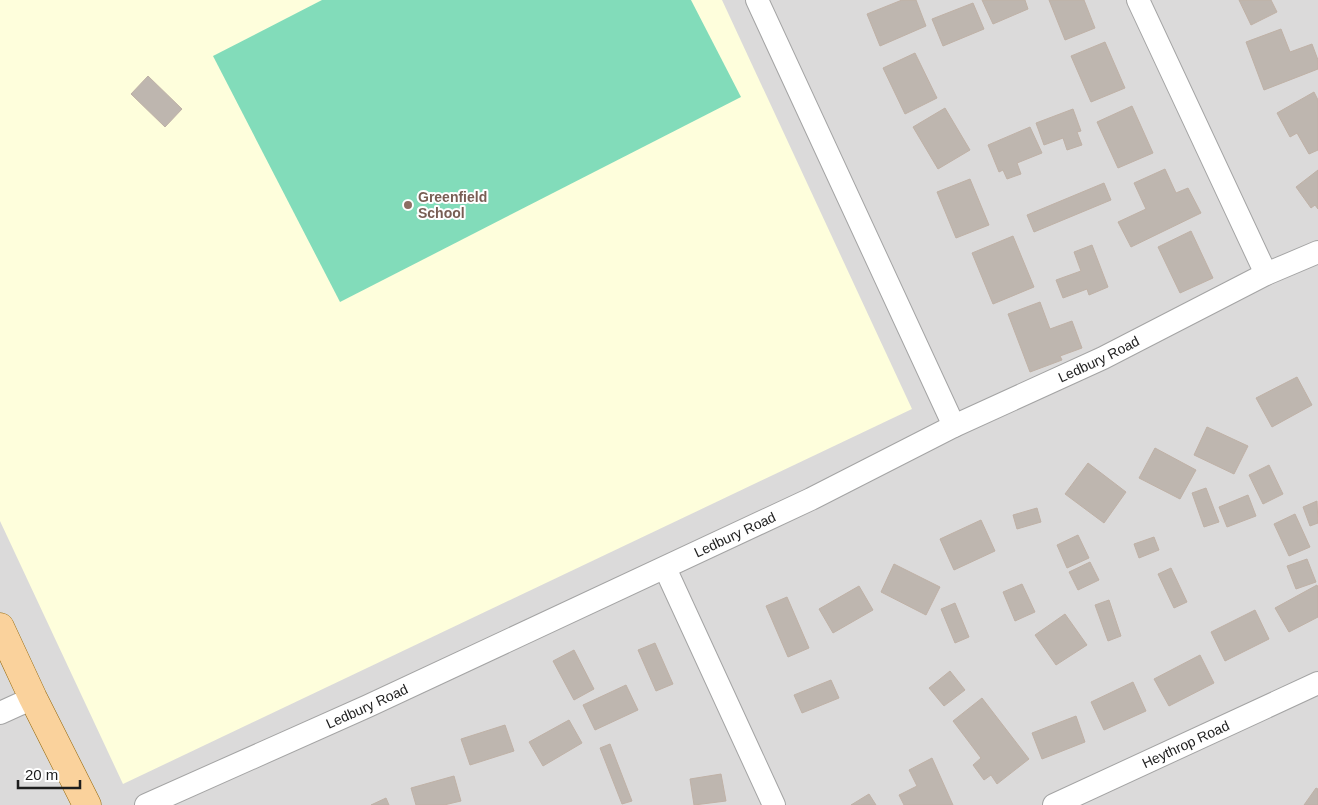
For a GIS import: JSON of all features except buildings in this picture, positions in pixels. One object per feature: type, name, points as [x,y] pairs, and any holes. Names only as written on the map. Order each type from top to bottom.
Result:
[{"type":"main road","points":[[0,627],[33,698],[87,805]]},
{"type":"street","points":[[757,0],[954,426]]},
{"type":"street","points":[[1138,0],[1266,274]]},
{"type":"street","name":"Ledbury Road","points":[[146,805],[368,706],[665,568],[811,499],[954,426],[1103,358],[1266,274],[1318,252]]},
{"type":"street","points":[[665,568],[774,805]]},
{"type":"street","name":"Heythrop Road","points":[[1054,805],[1318,683]]},
{"type":"street","points":[[0,714],[33,698]]},
{"type":"shaded area","points":[[0,0],[1318,0],[1318,805],[0,805]]},
{"type":"shaded area","name":"Greenfield School","points":[[0,0],[722,0],[912,409],[123,784],[0,521]]},
{"type":"green space","points":[[322,0],[691,0],[741,97],[340,302],[213,56]]},
{"type":"place","name":"Greenfield School","points":[[408,205]]}]
